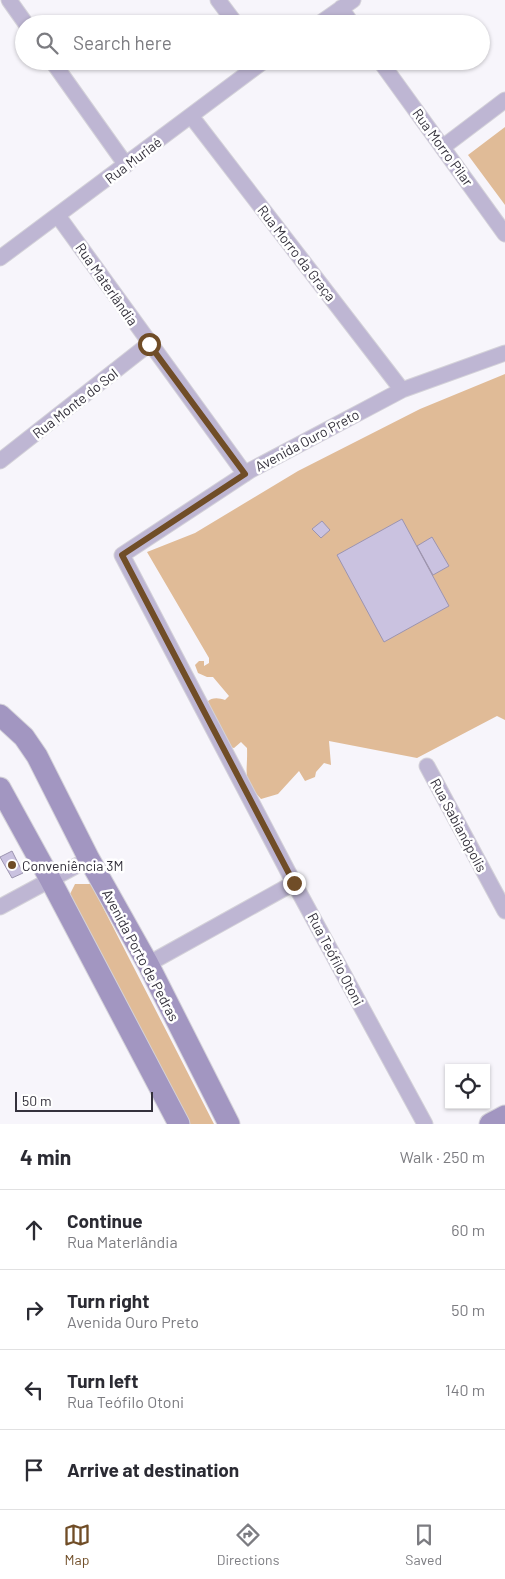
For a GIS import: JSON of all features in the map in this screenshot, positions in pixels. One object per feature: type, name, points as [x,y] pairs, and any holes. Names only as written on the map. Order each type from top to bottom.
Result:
[{"type":"main road","name":"Avenida Porto de Pedras","points":[[0,715],[24,737],[37,756],[89,859],[148,964],[229,1124]]},
{"type":"main road","points":[[0,788],[179,1124]]},
{"type":"main road","points":[[490,1124],[505,1116]]},
{"type":"street","points":[[9,0],[20,15]]},
{"type":"street","points":[[218,0],[229,15]]},
{"type":"street","points":[[332,15],[347,4]]},
{"type":"street","points":[[58,70],[126,165]]},
{"type":"street","name":"Rua Muriaé","points":[[0,258],[252,70]]},
{"type":"street","name":"Rua Morro Pilar","points":[[387,70],[505,234]]},
{"type":"street","points":[[443,147],[505,100]]},
{"type":"street","name":"Rua Morro da Graça","points":[[191,116],[402,390]]},
{"type":"street","name":"Rua Materlândia","points":[[58,216],[245,474]]},
{"type":"street","name":"Rua Monte do Sol","points":[[0,462],[149,344]]},
{"type":"street","name":"Avenida Ouro Preto","points":[[122,555],[245,474],[402,390],[505,353]]},
{"type":"street","name":"Rua Teófilo Otoni","points":[[122,555],[294,883],[425,1124]]},
{"type":"street","name":"Rua Sabianópolis","points":[[427,766],[505,911]]},
{"type":"street","points":[[0,907],[89,859]]},
{"type":"street","points":[[148,964],[294,883]]},
{"type":"shaded area","points":[[505,127],[505,205],[468,155]]},
{"type":"shaded area","points":[[505,374],[505,720],[497,716],[417,758],[329,741],[331,765],[324,763],[316,772],[315,777],[305,781],[299,771],[278,794],[261,799],[248,780],[247,748],[241,742],[234,748],[225,746],[207,702],[216,698],[225,700],[229,696],[213,677],[207,677],[198,673],[195,665],[199,661],[204,661],[204,666],[209,663],[209,658],[147,552],[195,533],[298,471],[420,409]]},
{"type":"shaded area","points":[[75,884],[91,884],[214,1124],[186,1124],[70,894]]},
{"type":"building","points":[[402,519],[449,606],[384,642],[337,555]]},
{"type":"building","points":[[322,521],[330,530],[321,538],[312,529]]},
{"type":"building","points":[[432,537],[449,566],[433,575],[417,546]]},
{"type":"building","name":"Conveniência 3M","points":[[12,851],[23,873],[12,878],[0,857]]},
{"type":"place","name":"Conveniência 3M","points":[[12,865]]},
{"type":"route","points":[[149,344],[245,474],[122,555],[294,883]]}]
